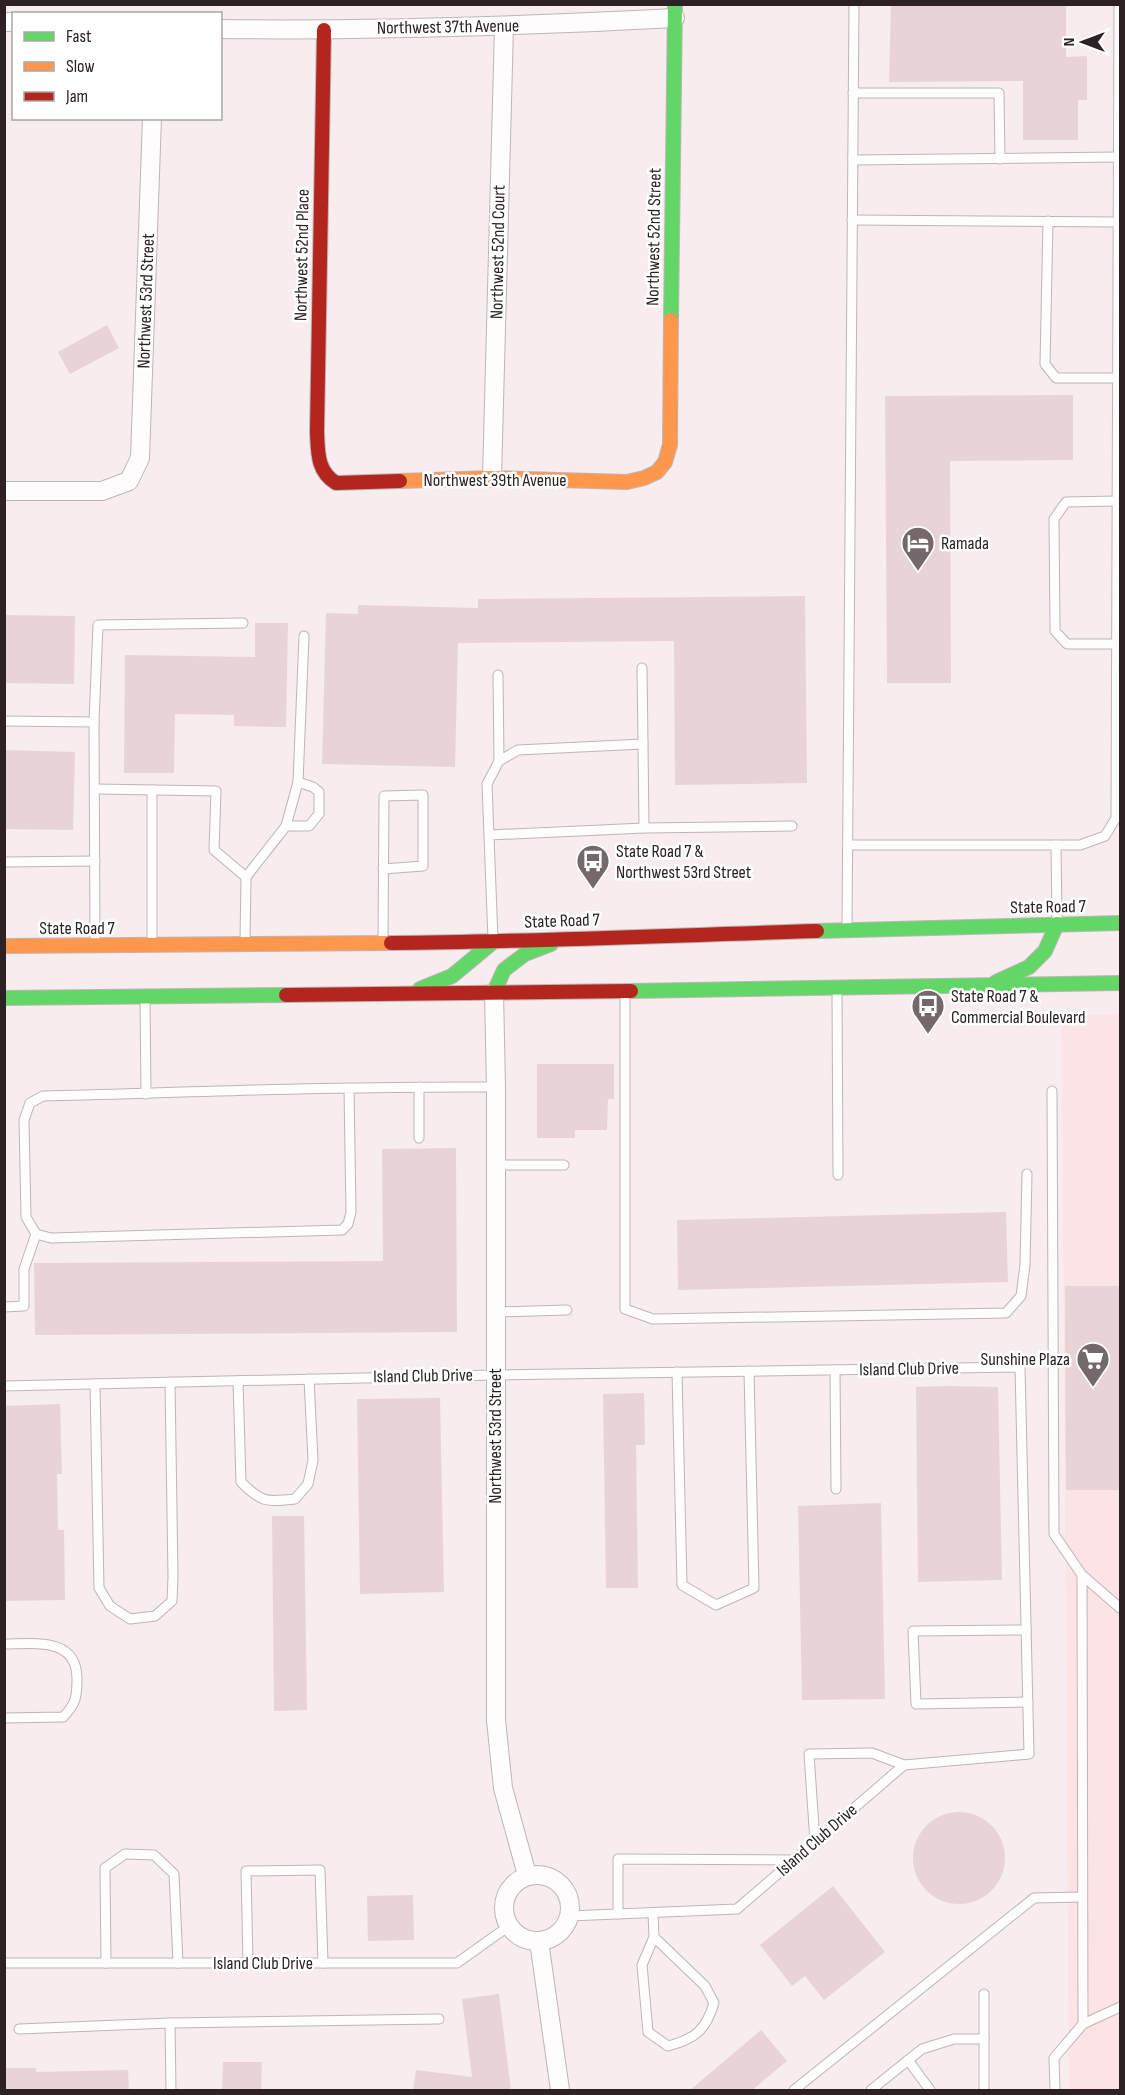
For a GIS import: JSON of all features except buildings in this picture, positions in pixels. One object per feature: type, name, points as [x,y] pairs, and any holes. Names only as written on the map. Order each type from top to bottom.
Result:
[{"type":"main road","name":"Northwest 52nd Street","points":[[662,468],[668,457],[670,445],[675,11]]},
{"type":"main road","name":"Northwest 52nd Place","points":[[324,30],[317,432],[319,462],[327,478]]},
{"type":"main road","name":"Northwest 39th Avenue","points":[[327,478],[336,483],[492,477],[627,482],[650,477],[662,468]]},
{"type":"main road","name":"State Road 7","points":[[4,946],[493,942],[1120,923]]},
{"type":"main road","points":[[986,986],[1029,967],[1045,951],[1057,924]]},
{"type":"main road","points":[[494,992],[504,970],[525,954],[567,938]]},
{"type":"main road","points":[[406,994],[452,976],[493,942]]},
{"type":"main road","points":[[4,998],[1120,983]]},
{"type":"street","name":"Northwest 37th Avenue","points":[[222,28],[324,30],[504,27],[675,11]]},
{"type":"street","name":"Northwest 52nd Court","points":[[492,477],[504,27]]},
{"type":"street","name":"Northwest 53rd Street","points":[[4,491],[102,491],[129,481],[141,458],[152,120]]},
{"type":"street","name":"Northwest 53rd Street","points":[[494,992],[496,1720],[503,1788],[527,1875]]},
{"type":"street","points":[[527,1875],[545,1876],[560,1884],[567,1893],[570,1905],[569,1916],[560,1932],[550,1938],[538,1941],[527,1940],[517,1935],[509,1926],[504,1916],[504,1899],[517,1880],[527,1875]]},
{"type":"street","points":[[538,1941],[561,2091]]},
{"type":"lane","points":[[847,931],[854,4]]},
{"type":"lane","points":[[848,845],[1080,845],[1105,836],[1116,818],[1119,4]]},
{"type":"lane","points":[[853,93],[999,93],[1000,159]]},
{"type":"lane","points":[[853,160],[1118,157]]},
{"type":"lane","points":[[852,220],[1118,222]]},
{"type":"lane","points":[[1048,221],[1045,364],[1056,378],[1118,378]]},
{"type":"lane","points":[[1116,644],[1067,644],[1055,631],[1054,519],[1066,502],[1117,501]]},
{"type":"lane","points":[[95,946],[94,722],[98,625],[243,623]]},
{"type":"lane","points":[[245,945],[246,877],[286,826],[298,783],[304,636]]},
{"type":"lane","points":[[642,668],[644,828]]},
{"type":"lane","points":[[498,675],[499,762]]},
{"type":"lane","points":[[4,722],[94,722]]},
{"type":"lane","points":[[493,942],[487,784],[499,762],[518,750],[643,744]]},
{"type":"lane","points":[[286,826],[309,826],[319,814],[320,792],[313,787],[298,783]]},
{"type":"lane","points":[[95,789],[216,791],[214,849],[246,877]]},
{"type":"lane","points":[[152,790],[153,945]]},
{"type":"lane","points":[[383,869],[423,866],[423,795],[384,796],[383,869],[383,943]]},
{"type":"lane","points":[[489,835],[644,828],[792,826]]},
{"type":"lane","points":[[1056,845],[1057,924]]},
{"type":"lane","points":[[4,862],[95,861]]},
{"type":"lane","points":[[837,988],[838,1175]]},
{"type":"lane","points":[[625,990],[625,1309],[653,1319],[1006,1313],[1021,1296],[1025,1265],[1027,1174]]},
{"type":"lane","points":[[145,996],[146,1094]]},
{"type":"lane","points":[[349,1089],[351,1212],[348,1224],[342,1230],[51,1238],[36,1234],[26,1217],[24,1120],[30,1103],[43,1096],[419,1087],[496,1087]]},
{"type":"lane","points":[[419,1087],[419,1138]]},
{"type":"lane","points":[[1052,1091],[1054,1534],[1082,1575],[1120,1608]]},
{"type":"lane","points":[[496,1165],[564,1165]]},
{"type":"lane","points":[[4,1307],[24,1306],[24,1269],[36,1234]]},
{"type":"lane","points":[[495,1312],[567,1310]]},
{"type":"lane","name":"Island Club Drive","points":[[4,1386],[495,1375],[1020,1367],[1029,1754],[904,1766],[737,1909],[569,1916]]},
{"type":"lane","points":[[835,1370],[836,1489]]},
{"type":"lane","points":[[677,1372],[682,1585],[716,1605],[754,1588],[749,1371]]},
{"type":"lane","points":[[238,1381],[241,1482],[256,1497],[274,1502],[296,1499],[308,1484],[313,1461],[309,1379]]},
{"type":"lane","points":[[95,1384],[99,1588],[110,1606],[130,1618],[155,1616],[172,1601],[170,1382]]},
{"type":"lane","points":[[1082,1575],[1083,2024]]},
{"type":"lane","points":[[1026,1630],[913,1631],[916,1704],[1028,1702]]},
{"type":"lane","points":[[4,1644],[50,1644],[68,1653],[77,1667],[77,1689],[74,1706],[63,1717],[4,1718]]},
{"type":"lane","points":[[815,1842],[809,1754],[872,1753],[904,1766]]},
{"type":"lane","points":[[106,1963],[105,1868],[125,1854],[154,1855],[174,1874],[178,1963]]},
{"type":"lane","points":[[618,1914],[618,1859],[794,1860]]},
{"type":"lane","points":[[248,1963],[246,1871],[320,1870],[323,1963]]},
{"type":"lane","points":[[794,2091],[1034,1898],[1082,1897]]},
{"type":"lane","points":[[653,1913],[654,1937],[642,1965],[648,2032],[668,2046],[688,2041],[709,2021],[714,2003],[705,1986],[654,1937]]},
{"type":"lane","name":"Island Club Drive","points":[[4,1963],[457,1963],[509,1926]]},
{"type":"lane","points":[[984,1994],[984,2091]]},
{"type":"lane","points":[[1054,2091],[1054,2058],[1083,2024],[1120,2007]]},
{"type":"lane","points":[[19,2029],[171,2023],[439,2019]]},
{"type":"lane","points":[[171,2023],[171,2091]]},
{"type":"lane","points":[[871,2091],[922,2049],[954,2039],[984,2039]]},
{"type":"lane","points":[[909,2060],[930,2091]]},
{"type":"shaded area","points":[[1120,1014],[1120,2090],[1069,2090],[1062,1016]]},
{"type":"traffic: fast","points":[[671,320],[675,4]]},
{"type":"traffic: fast","points":[[817,931],[1120,923]]},
{"type":"traffic: fast","points":[[996,982],[1029,967],[1045,951],[1057,924]]},
{"type":"traffic: fast","points":[[420,989],[452,976],[493,942]]},
{"type":"traffic: fast","points":[[494,992],[504,970],[525,954],[551,944]]},
{"type":"traffic: fast","points":[[631,991],[1120,983]]},
{"type":"traffic: fast","points":[[4,998],[286,995]]},
{"type":"traffic: slow","points":[[400,481],[492,478],[627,482],[657,472],[665,462],[670,445],[671,320]]},
{"type":"traffic: slow","points":[[4,946],[391,943]]},
{"type":"traffic: jam","points":[[324,30],[318,454],[325,473],[336,483],[400,481]]},
{"type":"traffic: jam","points":[[391,943],[817,931]]},
{"type":"traffic: jam","points":[[286,995],[631,991]]},
{"type":"place","name":"Ramada","points":[[918,572]]},
{"type":"place","name":"State Road 7 & Northwest 53rd Street","points":[[593,890]]},
{"type":"place","name":"State Road 7 & Commercial Boulevard","points":[[928,1035]]},
{"type":"place","name":"Sunshine Plaza","points":[[1093,1388]]}]
